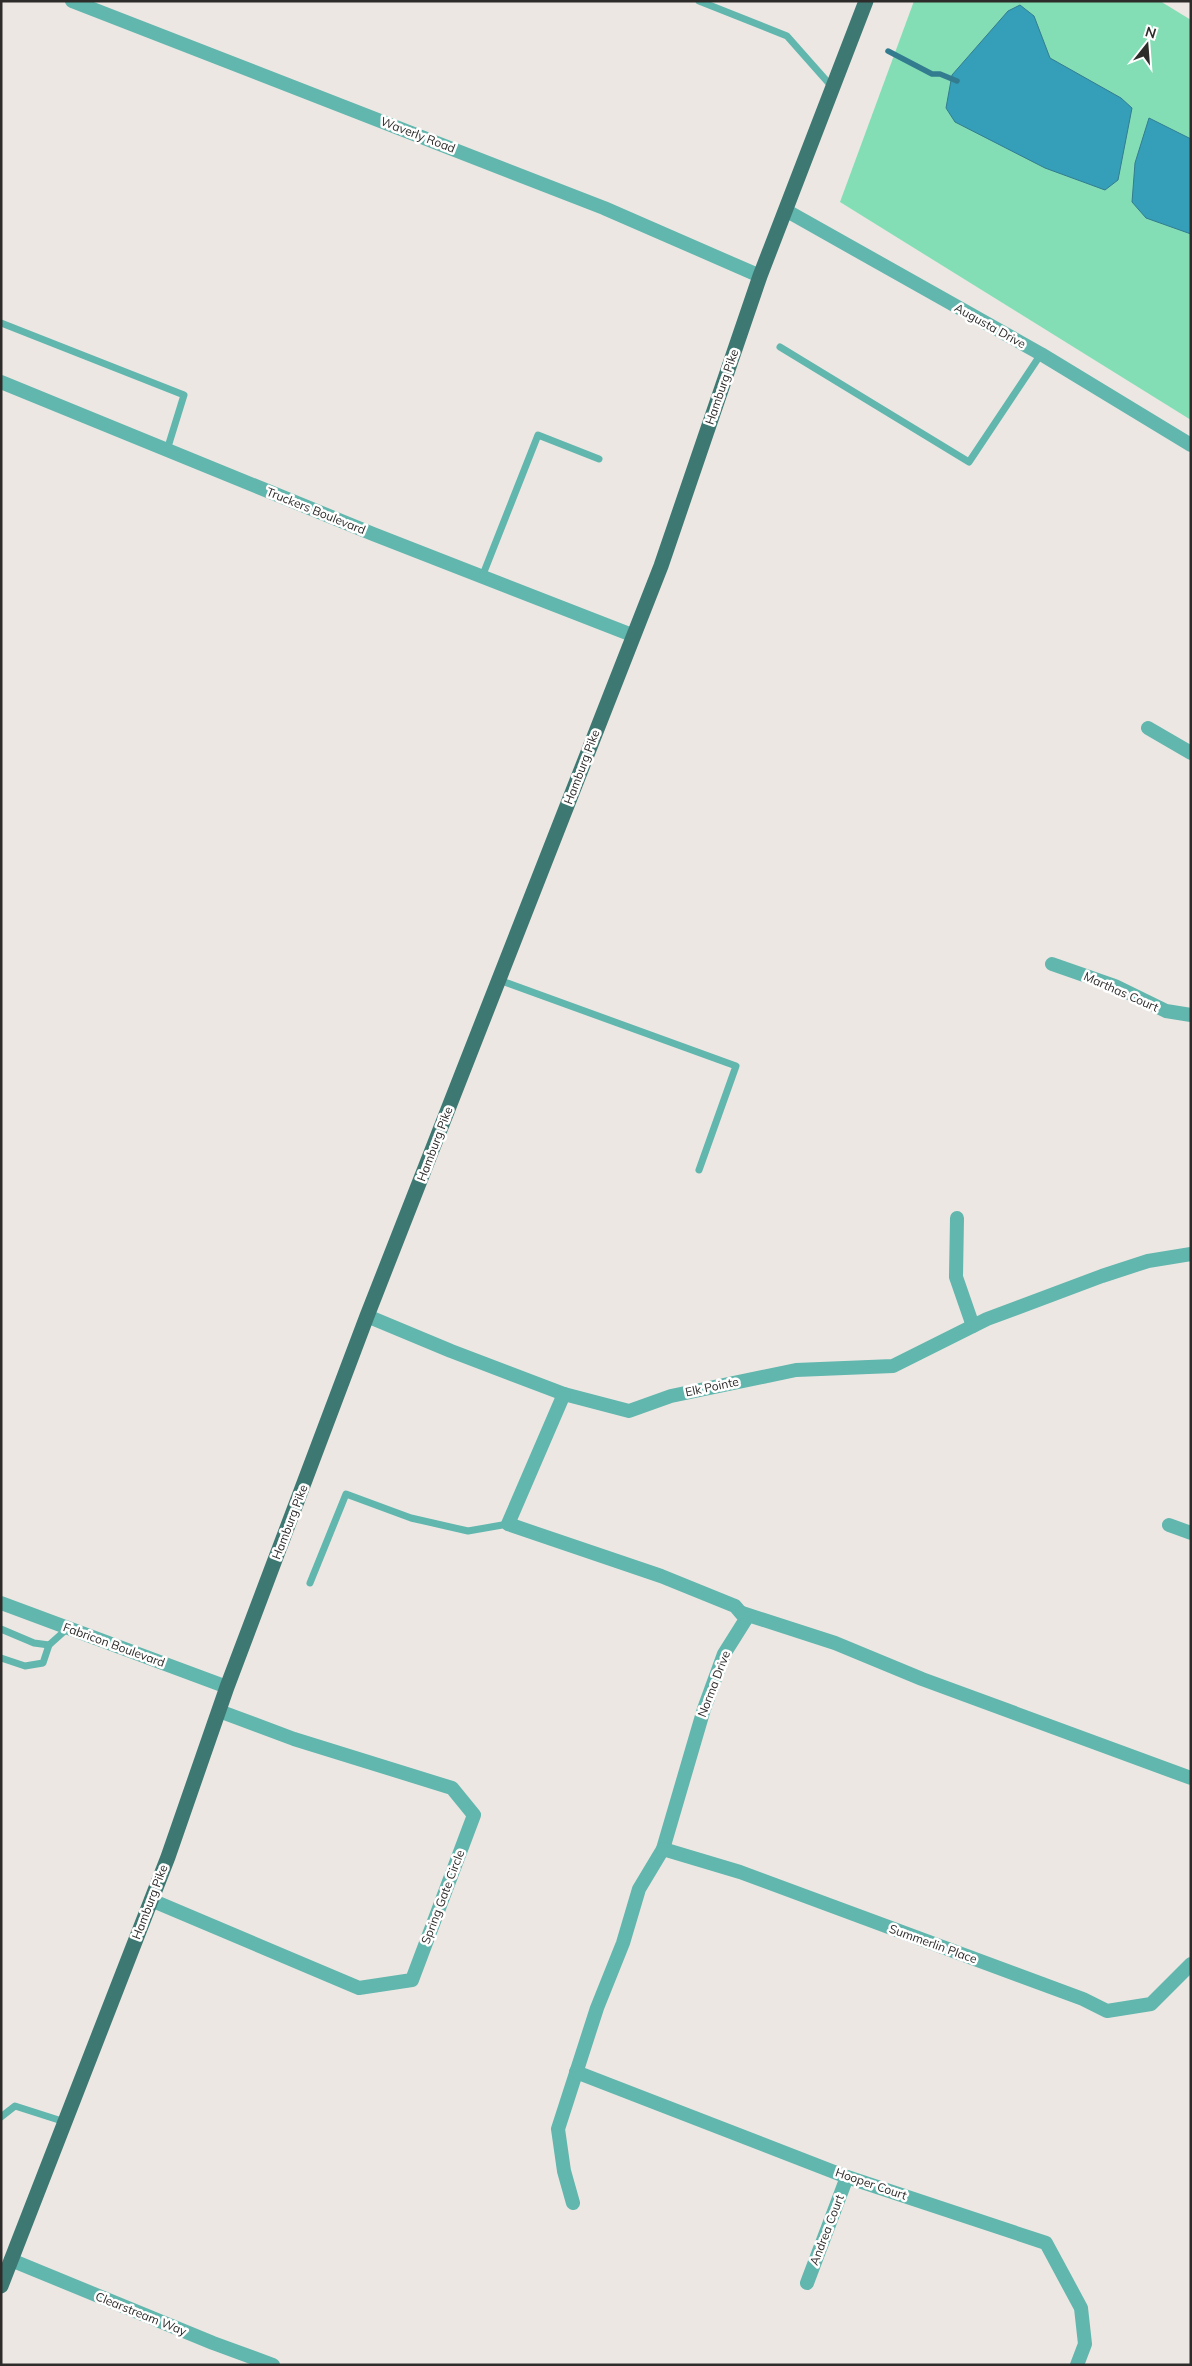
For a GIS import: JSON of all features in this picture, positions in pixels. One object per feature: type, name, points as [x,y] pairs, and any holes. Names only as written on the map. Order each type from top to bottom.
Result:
[{"type":"main road","name":"Hamburg Pike","points":[[1,2286],[151,1900],[219,1711],[368,1316],[632,635],[661,566],[760,276],[787,211],[866,1]]},
{"type":"street","name":"Waverly Road","points":[[72,1],[604,208],[760,276]]},
{"type":"street","name":"Augusta Drive","points":[[787,211],[1041,354],[1191,445]]},
{"type":"street","name":"Truckers Boulevard","points":[[1,382],[482,577],[632,635]]},
{"type":"street","points":[[1148,728],[1191,753]]},
{"type":"street","name":"Marthas Court","points":[[1052,964],[1115,986],[1166,1012],[1191,1015]]},
{"type":"street","points":[[957,1218],[956,1278],[973,1326]]},
{"type":"street","name":"Elk Pointe","points":[[368,1316],[564,1394],[629,1411],[671,1396],[796,1370],[893,1366],[973,1326],[1060,1292],[1148,1261],[1191,1254]]},
{"type":"street","points":[[564,1394],[508,1524],[661,1576],[735,1606],[742,1613],[835,1643],[922,1679],[1191,1778]]},
{"type":"street","points":[[1169,1525],[1191,1533]]},
{"type":"street","name":"Fabricon Boulevard","points":[[1,1604],[228,1687]]},
{"type":"street","name":"Norma Drive","points":[[573,2203],[564,2171],[558,2129],[567,2106],[576,2072],[623,1943],[639,1889],[663,1849],[704,1709],[724,1654],[746,1619],[742,1613]]},
{"type":"street","name":"Spring Gate Circle","points":[[151,1900],[359,1988],[412,1980],[458,1860],[474,1815],[452,1788],[294,1740],[219,1711]]},
{"type":"street","name":"Summerlin Place","points":[[663,1849],[759,1879],[1083,1999],[1107,2011],[1151,2004],[1191,1964]]},
{"type":"street","name":"Hooper Court","points":[[576,2072],[847,2177],[1046,2243],[1081,2308],[1085,2344],[1077,2365]]},
{"type":"street","name":"Andrea Court","points":[[807,2283],[847,2177]]},
{"type":"street","name":"Clearstream Way","points":[[11,2260],[214,2343],[273,2365]]},
{"type":"lane","points":[[699,1],[787,36],[833,88]]},
{"type":"lane","points":[[1,322],[184,395],[168,450]]},
{"type":"lane","points":[[780,347],[970,462],[1041,354]]},
{"type":"lane","points":[[482,577],[538,435],[599,459]]},
{"type":"lane","points":[[499,980],[736,1066],[698,1170]]},
{"type":"lane","points":[[310,1583],[346,1494],[411,1518],[468,1531],[508,1524]]},
{"type":"lane","points":[[1,1658],[25,1666],[43,1664],[49,1645],[68,1628]]},
{"type":"lane","points":[[1,1629],[34,1643],[49,1645]]},
{"type":"lane","points":[[1,2117],[15,2106],[24,2107],[65,2122]]},
{"type":"green space","points":[[914,1],[1160,1],[1191,20],[1191,420],[840,202]]},
{"type":"water","points":[[1020,5],[1034,16],[1050,58],[1121,98],[1132,108],[1118,180],[1105,190],[1045,168],[955,122],[946,108],[952,75],[1008,11]]},
{"type":"water","points":[[1149,118],[1191,139],[1191,234],[1146,218],[1132,202],[1135,163]]},
{"type":"waterway","points":[[888,51],[932,74],[940,74],[957,81]]}]
